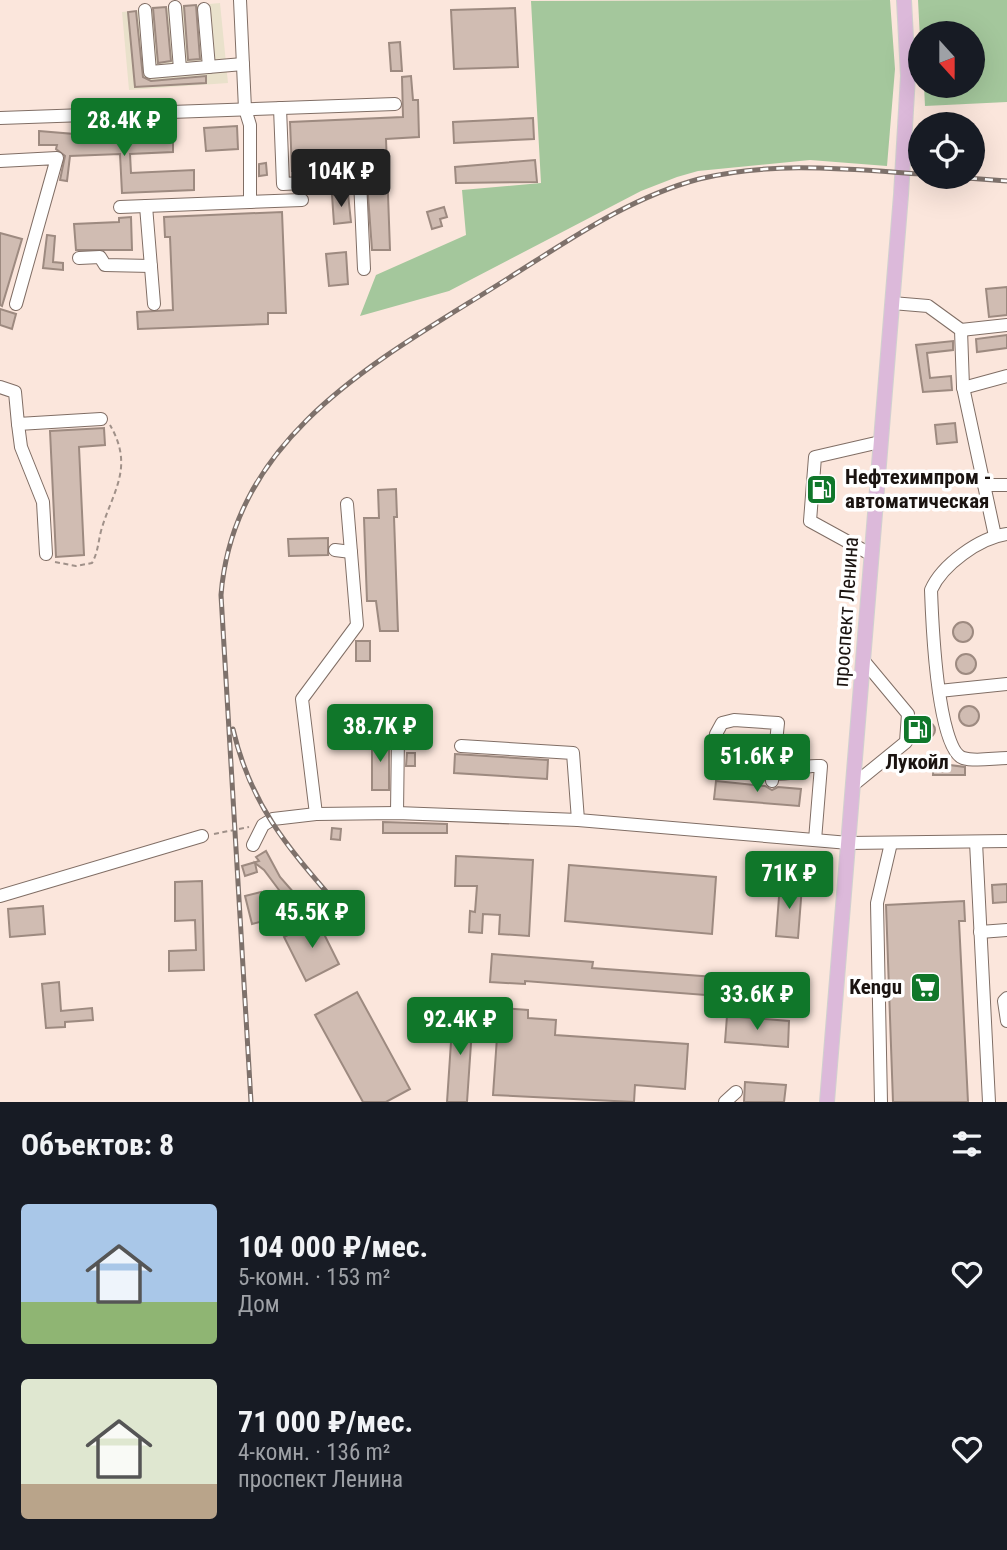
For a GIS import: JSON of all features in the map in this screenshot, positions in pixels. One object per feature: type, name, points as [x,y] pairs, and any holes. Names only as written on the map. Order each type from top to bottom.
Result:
[{"type":"main road","name":"проспект Ленина","points":[[827,1102],[908,76],[904,0]]},
{"type":"street","points":[[240,0],[245,109],[250,125],[250,202]]},
{"type":"street","points":[[175,7],[180,69]]},
{"type":"street","points":[[204,9],[209,67]]},
{"type":"street","points":[[145,10],[150,72],[243,64]]},
{"type":"street","points":[[0,118],[396,104]]},
{"type":"street","points":[[280,108],[283,184],[360,180],[364,269]]},
{"type":"street","points":[[0,161],[57,158],[16,304]]},
{"type":"street","points":[[120,207],[302,200]]},
{"type":"street","points":[[146,206],[154,304]]},
{"type":"street","points":[[79,258],[100,257],[105,265],[151,266]]},
{"type":"street","points":[[892,303],[928,306],[961,330],[1007,325]]},
{"type":"street","points":[[961,330],[963,388],[984,485],[1001,535],[947,566],[938,575],[931,590],[939,691],[952,750],[962,758],[1007,758]]},
{"type":"street","points":[[963,388],[1007,376]]},
{"type":"street","points":[[0,387],[15,392],[21,447],[43,502],[46,554]]},
{"type":"street","points":[[18,424],[101,419]]},
{"type":"street","points":[[872,555],[810,521],[815,457],[880,442]]},
{"type":"street","points":[[984,485],[1007,485]]},
{"type":"street","points":[[316,814],[302,699],[357,625],[347,504]]},
{"type":"street","points":[[335,550],[351,552]]},
{"type":"street","points":[[853,785],[906,742],[908,714],[863,660]]},
{"type":"street","points":[[939,691],[1007,684]]},
{"type":"street","points":[[773,776],[778,723],[734,720],[722,723],[716,734],[726,767],[773,776],[789,773],[805,765],[821,766],[815,840]]},
{"type":"street","points":[[397,813],[398,735]]},
{"type":"street","points":[[461,746],[573,753],[578,820]]},
{"type":"street","points":[[253,845],[263,825],[272,819],[316,814],[350,818],[397,813],[578,820],[849,843],[1007,841]]},
{"type":"street","points":[[0,897],[202,836]]},
{"type":"street","points":[[976,842],[989,1102]]},
{"type":"street","points":[[881,1102],[877,903],[891,843]]},
{"type":"street","points":[[981,932],[1007,930]]},
{"type":"street","points":[[1007,998],[1004,1001],[1007,1021]]},
{"type":"street","points":[[725,1102],[736,1092]]},
{"type":"path","points":[[46,554],[59,565],[76,566],[92,563],[98,552],[101,530],[120,482],[116,436],[107,420],[101,419]]},
{"type":"path","points":[[202,836],[263,825]]},
{"type":"shaded area","points":[[220,3],[228,83],[129,90],[122,12]]},
{"type":"green space","points":[[890,0],[895,69],[887,166],[810,160],[698,171],[641,191],[449,291],[360,316],[376,275],[466,235],[462,190],[541,183],[531,1]]},
{"type":"green space","points":[[918,0],[1007,0],[1007,102],[925,106],[925,98],[985,98],[985,21],[919,21]]},
{"type":"building","points":[[196,5],[200,59],[188,60],[184,6]]},
{"type":"building","points":[[166,7],[171,61],[158,63],[153,8]]},
{"type":"building","points":[[515,8],[518,67],[454,69],[451,10]]},
{"type":"building","points":[[136,11],[143,77],[151,81],[206,76],[206,83],[135,87],[128,12]]},
{"type":"building","points":[[400,42],[402,71],[391,71],[389,43]]},
{"type":"building","points":[[411,76],[413,100],[418,100],[419,137],[386,139],[390,250],[372,250],[366,168],[292,171],[290,122],[403,117],[402,77]]},
{"type":"building","points":[[533,118],[534,139],[454,143],[453,122]]},
{"type":"building","points":[[237,126],[238,149],[206,151],[204,128]]},
{"type":"building","points":[[39,131],[74,134],[73,137],[173,133],[173,152],[130,154],[131,173],[194,170],[194,190],[122,193],[120,154],[70,156],[67,181],[60,180],[65,156],[56,149],[57,145],[39,145]]},
{"type":"building","points":[[535,160],[537,182],[456,183],[455,167]]},
{"type":"building","points":[[266,163],[267,175],[259,176],[259,164]]},
{"type":"building","points":[[348,194],[351,222],[334,224],[332,195]]},
{"type":"building","points":[[444,207],[447,217],[440,219],[442,226],[432,229],[427,212]]},
{"type":"building","points":[[282,212],[286,313],[268,313],[268,324],[138,329],[137,312],[173,310],[170,237],[165,237],[164,217]]},
{"type":"building","points":[[131,217],[132,250],[76,250],[74,224],[119,222],[119,218]]},
{"type":"building","points":[[0,233],[22,239],[2,306],[0,305]]},
{"type":"building","points":[[47,235],[55,236],[53,262],[63,263],[63,270],[43,268]]},
{"type":"building","points":[[346,252],[348,284],[329,286],[326,254]]},
{"type":"building","points":[[1007,287],[1007,315],[989,317],[986,289]]},
{"type":"building","points":[[0,309],[16,314],[12,329],[0,325]]},
{"type":"building","points":[[1007,335],[1007,348],[977,352],[976,339]]},
{"type":"building","points":[[953,341],[953,350],[927,353],[930,378],[951,376],[952,390],[923,392],[916,345]]},
{"type":"building","points":[[955,423],[957,442],[937,444],[935,425]]},
{"type":"building","points":[[104,428],[105,445],[79,447],[84,555],[56,557],[50,431]]},
{"type":"building","points":[[396,489],[397,517],[394,517],[398,631],[380,631],[376,601],[367,601],[364,518],[379,518],[378,490]]},
{"type":"building","points":[[328,538],[328,555],[289,556],[288,539]]},
{"type":"building","points":[[963,622],[970,625],[973,632],[970,639],[963,642],[956,639],[953,632],[956,625]]},
{"type":"building","points":[[356,641],[370,641],[370,661],[356,661]]},
{"type":"building","points":[[966,654],[973,657],[976,664],[973,671],[966,674],[959,671],[956,664],[959,657]]},
{"type":"building","points":[[969,706],[976,709],[979,716],[976,723],[969,726],[962,723],[959,716],[962,709]]},
{"type":"building","points":[[927,722],[935,730],[927,738],[919,730]]},
{"type":"building","points":[[372,736],[383,736],[383,741],[389,744],[389,790],[372,790]]},
{"type":"building","points":[[746,736],[765,737],[764,755],[745,754]]},
{"type":"building","points":[[787,742],[806,744],[805,758],[786,757]]},
{"type":"building","points":[[407,753],[415,753],[415,766],[406,766]]},
{"type":"building","points":[[455,754],[548,760],[547,779],[454,773]]},
{"type":"building","points":[[934,759],[942,760],[942,764],[965,767],[965,775],[933,775]]},
{"type":"building","points":[[716,781],[765,786],[772,790],[778,787],[801,789],[799,806],[714,799]]},
{"type":"building","points":[[383,822],[447,824],[447,833],[383,833]]},
{"type":"building","points":[[332,828],[341,829],[340,840],[331,839]]},
{"type":"building","points":[[266,851],[280,877],[295,894],[288,902],[264,870],[255,863],[257,872],[245,876],[242,866],[259,861],[256,857]]},
{"type":"building","points":[[456,856],[533,860],[529,936],[499,934],[500,915],[483,914],[482,933],[469,932],[470,911],[475,912],[477,886],[455,886]]},
{"type":"building","points":[[569,865],[716,877],[712,934],[565,921]]},
{"type":"building","points":[[202,881],[204,970],[169,971],[169,951],[196,950],[195,920],[175,921],[175,882]]},
{"type":"building","points":[[780,884],[802,886],[798,938],[776,936]]},
{"type":"building","points":[[1007,884],[1007,902],[993,903],[992,885]]},
{"type":"building","points":[[261,892],[267,920],[252,924],[245,896]]},
{"type":"building","name":"Kengu","points":[[964,901],[965,921],[959,921],[968,1102],[893,1102],[886,905]]},
{"type":"building","points":[[43,906],[45,934],[10,937],[8,909]]},
{"type":"building","points":[[317,920],[339,964],[306,981],[284,937]]},
{"type":"building","points":[[492,954],[593,962],[592,968],[798,983],[796,1002],[525,981],[525,984],[490,982]]},
{"type":"building","points":[[59,982],[61,1011],[92,1008],[93,1020],[65,1022],[65,1027],[46,1028],[42,984]]},
{"type":"building","points":[[357,992],[410,1089],[386,1102],[363,1102],[315,1015]]},
{"type":"building","points":[[499,1008],[528,1010],[528,1018],[556,1020],[555,1035],[688,1044],[685,1089],[635,1085],[634,1102],[493,1095]]},
{"type":"building","points":[[453,1012],[473,1014],[467,1102],[447,1102]]},
{"type":"building","points":[[727,1016],[789,1021],[788,1047],[725,1042]]},
{"type":"building","points":[[745,1082],[786,1085],[784,1102],[744,1102]]},
{"type":"railway","points":[[251,1102],[221,595],[232,538],[254,488],[285,444],[323,405],[366,370],[412,338],[576,236],[648,197],[699,179],[754,170],[810,168],[908,173]]},
{"type":"railway","points":[[985,179],[1007,181]]},
{"type":"railway","points":[[233,729],[241,758],[264,809],[293,852],[348,917]]},
{"type":"place","name":"Нефтехимпром - автоматическая","points":[[822,489]]},
{"type":"place","name":"Лукойл","points":[[917,730]]},
{"type":"place","name":"Kengu","points":[[925,987]]}]
